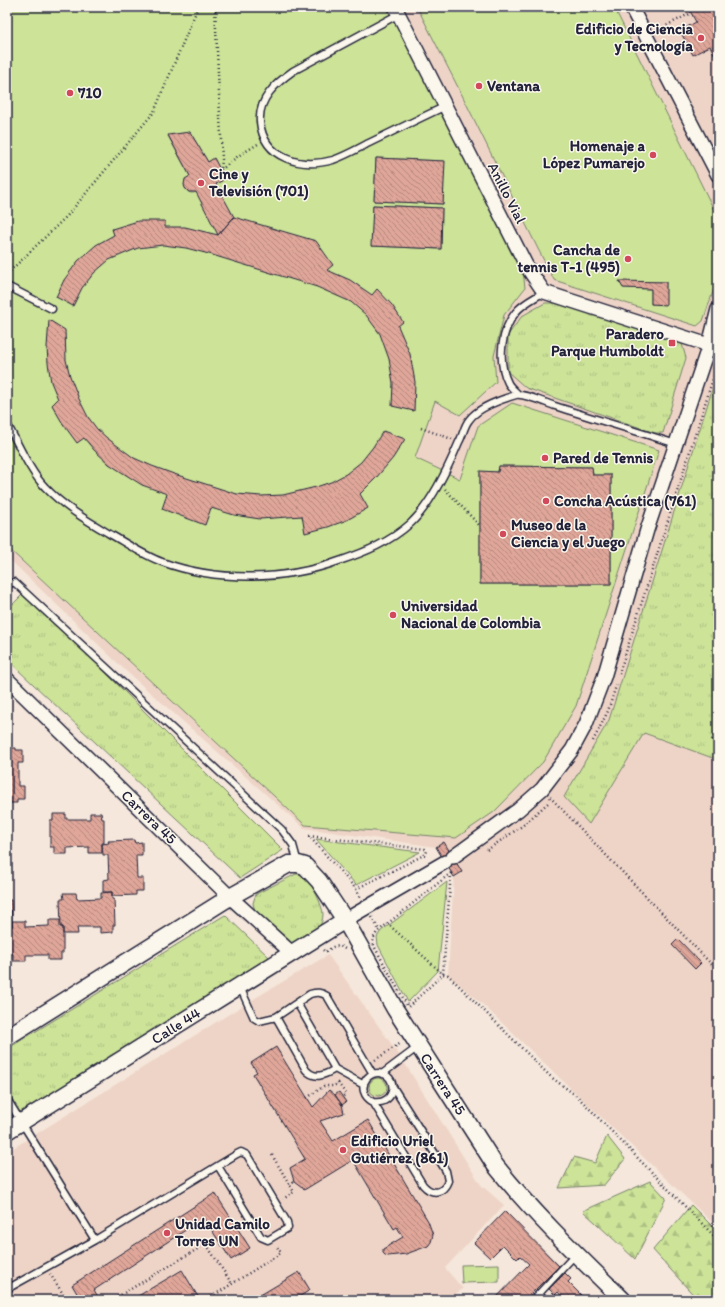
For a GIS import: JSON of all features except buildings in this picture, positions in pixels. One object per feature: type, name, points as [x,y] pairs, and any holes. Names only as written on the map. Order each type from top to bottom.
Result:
[{"type":"street","points":[[630,7],[718,175]]},
{"type":"street","name":"Anillo Vial","points":[[397,11],[527,267],[544,292]]},
{"type":"street","points":[[544,292],[714,347]]},
{"type":"street","points":[[345,920],[449,859],[518,810],[542,789],[572,750],[595,703],[647,530],[676,444],[714,347],[718,309]]},
{"type":"street","name":"Carrera 45","points":[[7,679],[230,897],[292,954]]},
{"type":"street","points":[[7,1037],[230,897],[289,864],[298,864]]},
{"type":"street","name":"Carrera 45","points":[[298,864],[305,866],[319,881],[345,920],[395,1008],[494,1165],[512,1187],[576,1254],[624,1300]]},
{"type":"street","name":"Calle 44","points":[[7,1130],[345,920]]},
{"type":"lane","points":[[397,11],[279,80],[267,95],[261,111],[260,121],[265,139],[275,152],[291,160],[312,162],[328,161],[343,156],[446,106]]},
{"type":"lane","points":[[7,286],[52,309]]},
{"type":"lane","points":[[544,292],[521,307],[510,322],[504,340],[502,359],[505,375],[509,384],[518,394],[676,444]]},
{"type":"lane","points":[[7,424],[43,485],[58,499],[78,514],[145,555],[180,568],[234,576],[268,576],[293,574],[318,568],[365,552],[393,537],[413,521],[426,506],[460,442],[466,424],[472,416],[485,407],[518,394]]},
{"type":"lane","points":[[7,585],[14,582],[282,830],[293,845],[298,864]]},
{"type":"lane","points":[[239,987],[256,1020],[276,1017],[315,992],[319,992],[327,996],[373,1074]]},
{"type":"lane","points":[[297,1003],[335,1070],[364,1085]]},
{"type":"lane","points":[[276,1017],[309,1074],[317,1076],[324,1075],[335,1070]]},
{"type":"lane","points":[[382,1074],[419,1046]]},
{"type":"lane","points":[[373,1074],[382,1074],[389,1079],[446,1171],[448,1181],[444,1189],[437,1192],[427,1190],[373,1102],[366,1096],[363,1088],[368,1076],[373,1074]]},
{"type":"lane","points":[[373,1102],[378,1103],[387,1100],[393,1087]]},
{"type":"lane","points":[[7,1099],[95,1240]]},
{"type":"lane","points":[[7,1289],[95,1240],[241,1152],[247,1155],[288,1225],[288,1228],[272,1238],[265,1239],[261,1237],[218,1166]]},
{"type":"lane","points":[[533,1300],[576,1254]]},
{"type":"lane","points":[[539,1294],[546,1300]]},
{"type":"path","points":[[7,274],[67,216],[154,112],[198,7]]},
{"type":"path","points":[[215,7],[222,160],[221,170],[238,156],[265,139]]},
{"type":"path","points":[[646,36],[691,13]]},
{"type":"path","points":[[421,428],[460,442]]},
{"type":"path","points":[[440,482],[480,526]]},
{"type":"path","points":[[718,595],[718,600]]},
{"type":"path","points":[[712,740],[718,725]]},
{"type":"path","points":[[542,789],[718,971]]},
{"type":"path","points":[[309,836],[425,849],[427,851],[426,854],[356,889],[309,836]]},
{"type":"path","points":[[451,873],[443,974],[408,1007],[373,942],[374,935],[387,923],[451,873]]},
{"type":"path","points":[[387,923],[443,974],[448,975],[551,1077],[578,1097],[718,1240]]},
{"type":"path","points":[[316,938],[325,952],[333,947],[340,946],[347,950],[349,954],[360,946]]},
{"type":"path","points":[[367,1064],[402,1043],[398,1036]]},
{"type":"path","points":[[307,1098],[324,1086],[334,1086],[348,1076]]},
{"type":"path","points":[[338,1083],[346,1094],[342,1097]]},
{"type":"path","points":[[272,1155],[294,1192],[276,1204]]},
{"type":"path","points":[[289,1184],[294,1181]]},
{"type":"path","points":[[208,1299],[281,1253],[272,1238]]},
{"type":"path","points":[[114,1299],[206,1244],[232,1284]]},
{"type":"path","points":[[46,1267],[67,1300]]},
{"type":"shaded area","name":"Universidad Nacional de Colombia","points":[[7,7],[718,7],[718,1228],[481,1003],[448,975],[454,877],[436,847],[304,828],[128,673],[7,557]]},
{"type":"shaded area","points":[[328,955],[402,1059],[481,1185],[504,1205],[445,1268],[463,1289],[446,1300],[7,1300],[7,1152],[247,1003]]},
{"type":"green space","points":[[7,7],[387,7],[523,270],[525,288],[504,315],[494,356],[496,382],[460,415],[435,401],[415,458],[460,479],[478,426],[512,403],[659,450],[576,706],[543,762],[494,812],[456,838],[305,825],[7,547]],"holes":[[[190,132],[208,162],[214,159],[225,179],[214,185],[192,193],[186,190],[185,183],[190,176],[168,136]],[[376,158],[444,161],[443,204],[374,201]],[[373,205],[442,208],[441,249],[372,246]],[[499,466],[592,467],[593,475],[611,475],[611,584],[480,584],[480,472],[498,472]]]},
{"type":"green space","points":[[417,7],[614,7],[716,214],[718,213],[718,277],[703,321],[697,326],[554,280]],"holes":[[[619,282],[666,282],[665,304],[651,304],[651,289],[624,288]]]},
{"type":"green space","points":[[545,303],[558,303],[682,344],[686,358],[663,433],[655,433],[526,388],[508,372],[508,335],[522,316]]},
{"type":"green space","points":[[718,371],[718,760],[644,733],[589,824],[564,797],[609,720]]},
{"type":"green space","points":[[25,592],[283,850],[240,878],[17,669],[7,657],[7,610]]},
{"type":"green space","points":[[316,839],[420,852],[356,885]]},
{"type":"green space","points":[[296,874],[303,875],[307,879],[319,900],[323,918],[318,929],[294,947],[255,912],[253,903],[256,894]]},
{"type":"green space","points":[[447,882],[438,971],[408,1002],[378,945],[377,937],[381,931]]},
{"type":"green space","points":[[225,915],[270,958],[7,1122],[7,1049]]},
{"type":"green space","points":[[378,1078],[384,1081],[387,1087],[384,1093],[378,1096],[372,1093],[369,1087],[372,1081]]},
{"type":"green space","points":[[607,1136],[625,1159],[604,1185],[559,1188],[574,1157],[595,1163]]},
{"type":"green space","points":[[650,1181],[666,1198],[635,1259],[583,1211]]},
{"type":"green space","points":[[691,1205],[718,1232],[718,1294],[698,1300],[653,1250]]},
{"type":"green space","points":[[499,1264],[499,1282],[462,1283],[461,1265]]},
{"type":"place","name":"Edificio de Ciencia y Tecnología","points":[[701,38]]},
{"type":"place","name":"Ventana","points":[[479,86]]},
{"type":"place","name":"710","points":[[70,93]]},
{"type":"place","name":"Homenaje a López Pumarejo","points":[[653,155]]},
{"type":"place","name":"Cine y Televisión (701)","points":[[201,183]]},
{"type":"place","name":"Cancha de tennis T-1 (495)","points":[[628,259]]},
{"type":"place","name":"Paradero Parque Humboldt","points":[[672,343]]},
{"type":"place","name":"Pared de Tennis","points":[[545,458]]},
{"type":"place","name":"Concha Acústica (761)","points":[[546,501]]},
{"type":"place","name":"Museo de la Ciencia y el Juego","points":[[503,534]]},
{"type":"place","name":"Universidad Nacional de Colombia","points":[[393,615]]},
{"type":"place","name":"Edificio Uriel Gutiérrez (861)","points":[[343,1150]]},
{"type":"place","name":"Unidad Camilo Torres UN","points":[[167,1233]]}]
